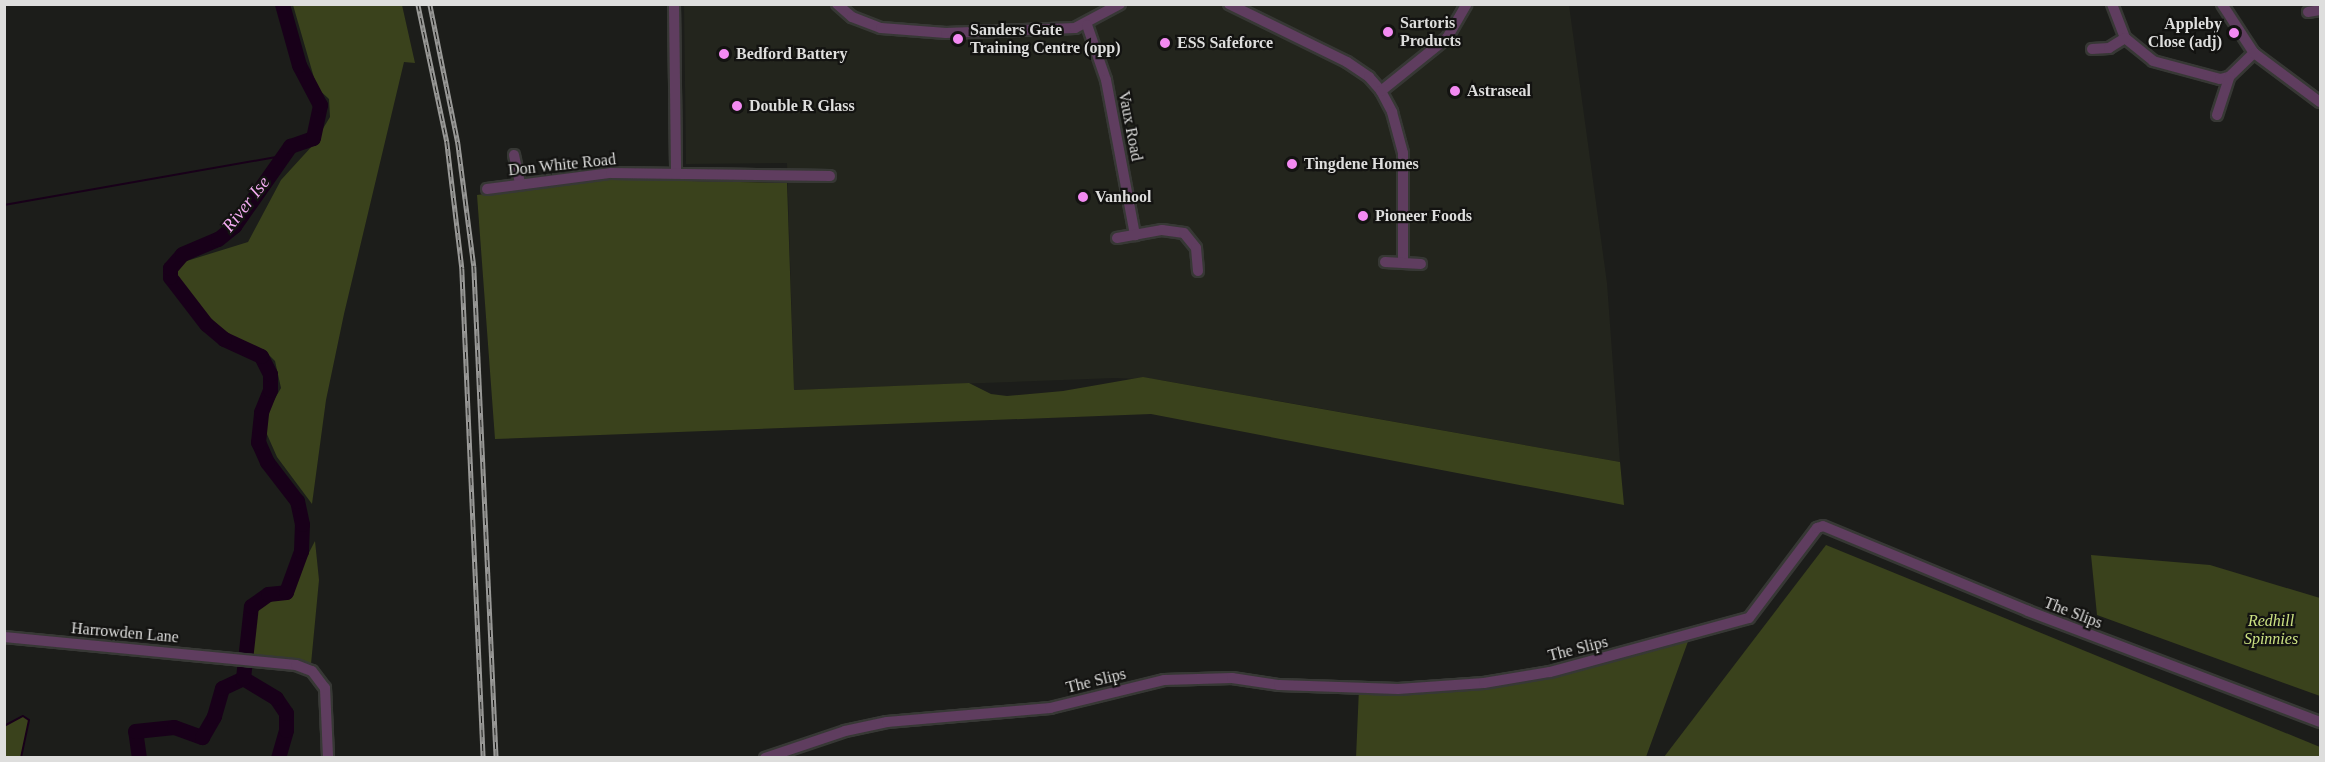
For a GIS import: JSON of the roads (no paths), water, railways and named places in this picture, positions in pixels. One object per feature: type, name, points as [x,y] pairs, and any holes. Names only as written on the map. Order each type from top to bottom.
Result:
[{"type":"street","points":[[674,4],[676,174]]},
{"type":"street","points":[[837,4],[865,22],[912,33],[1037,32],[1087,25],[1120,4]]},
{"type":"street","points":[[1229,4],[1347,62],[1369,77],[1381,91],[1392,112],[1403,153],[1403,262]]},
{"type":"street","points":[[1381,91],[1447,38],[1467,4]]},
{"type":"street","points":[[2112,4],[2125,38],[2153,61],[2206,77],[2229,77]]},
{"type":"street","points":[[2222,4],[2254,53],[2320,102]]},
{"type":"street","points":[[2308,12],[2320,10]]},
{"type":"street","name":"Vaux Road","points":[[1087,25],[1106,80],[1135,235]]},
{"type":"street","points":[[2092,49],[2109,48],[2125,38]]},
{"type":"street","points":[[2217,116],[2229,77],[2254,53]]},
{"type":"street","points":[[514,155],[520,184]]},
{"type":"street","name":"Don White Road","points":[[488,189],[590,174],[830,176]]},
{"type":"street","points":[[1116,238],[1162,230],[1184,233],[1196,248],[1198,271]]},
{"type":"street","points":[[1385,262],[1421,264]]},
{"type":"street","name":"The Slips","points":[[765,758],[845,731],[887,722],[1050,708],[1164,680],[1232,678],[1279,685],[1398,689],[1484,684],[1550,672],[1749,618],[1817,528],[1823,526],[2028,611],[2320,722]]},
{"type":"street","name":"Harrowden Lane","points":[[4,637],[296,665],[320,677],[325,688],[328,758]]},
{"type":"waterway","name":"River Ise","points":[[278,758],[286,730],[286,713],[276,698],[243,678],[251,606],[268,594],[286,592],[301,551],[302,524],[297,501],[267,462],[258,442],[261,412],[270,390],[270,374],[261,356],[224,339],[206,324],[170,277],[170,268],[182,254],[218,239],[234,226],[290,146],[313,138],[320,105],[299,65],[282,4]]},
{"type":"waterway","points":[[4,205],[282,156]]},
{"type":"waterway","name":"River Ise","points":[[139,758],[135,731],[174,727],[202,737],[214,716],[222,688],[243,678]]},
{"type":"waterway","points":[[4,726],[23,716],[29,720],[21,758]]},
{"type":"railway","points":[[418,4],[447,142],[462,268],[483,758]]},
{"type":"railway","points":[[430,4],[458,143],[474,266],[496,758]]},
{"type":"place","name":"Sartoris Products","points":[[1388,32]]},
{"type":"place","name":"Appleby Close (adj)","points":[[2234,33]]},
{"type":"place","name":"Sanders Gate Training Centre (opp)","points":[[958,39]]},
{"type":"place","name":"ESS Safeforce","points":[[1165,43]]},
{"type":"place","name":"Bedford Battery","points":[[724,54]]},
{"type":"place","name":"Astraseal","points":[[1455,91]]},
{"type":"place","name":"Double R Glass","points":[[737,106]]},
{"type":"place","name":"Tingdene Homes","points":[[1292,164]]},
{"type":"place","name":"Vanhool","points":[[1083,197]]},
{"type":"place","name":"Pioneer Foods","points":[[1363,216]]},
{"type":"park label","name":"Redhill Spinnies","points":[[2271,630]]}]
